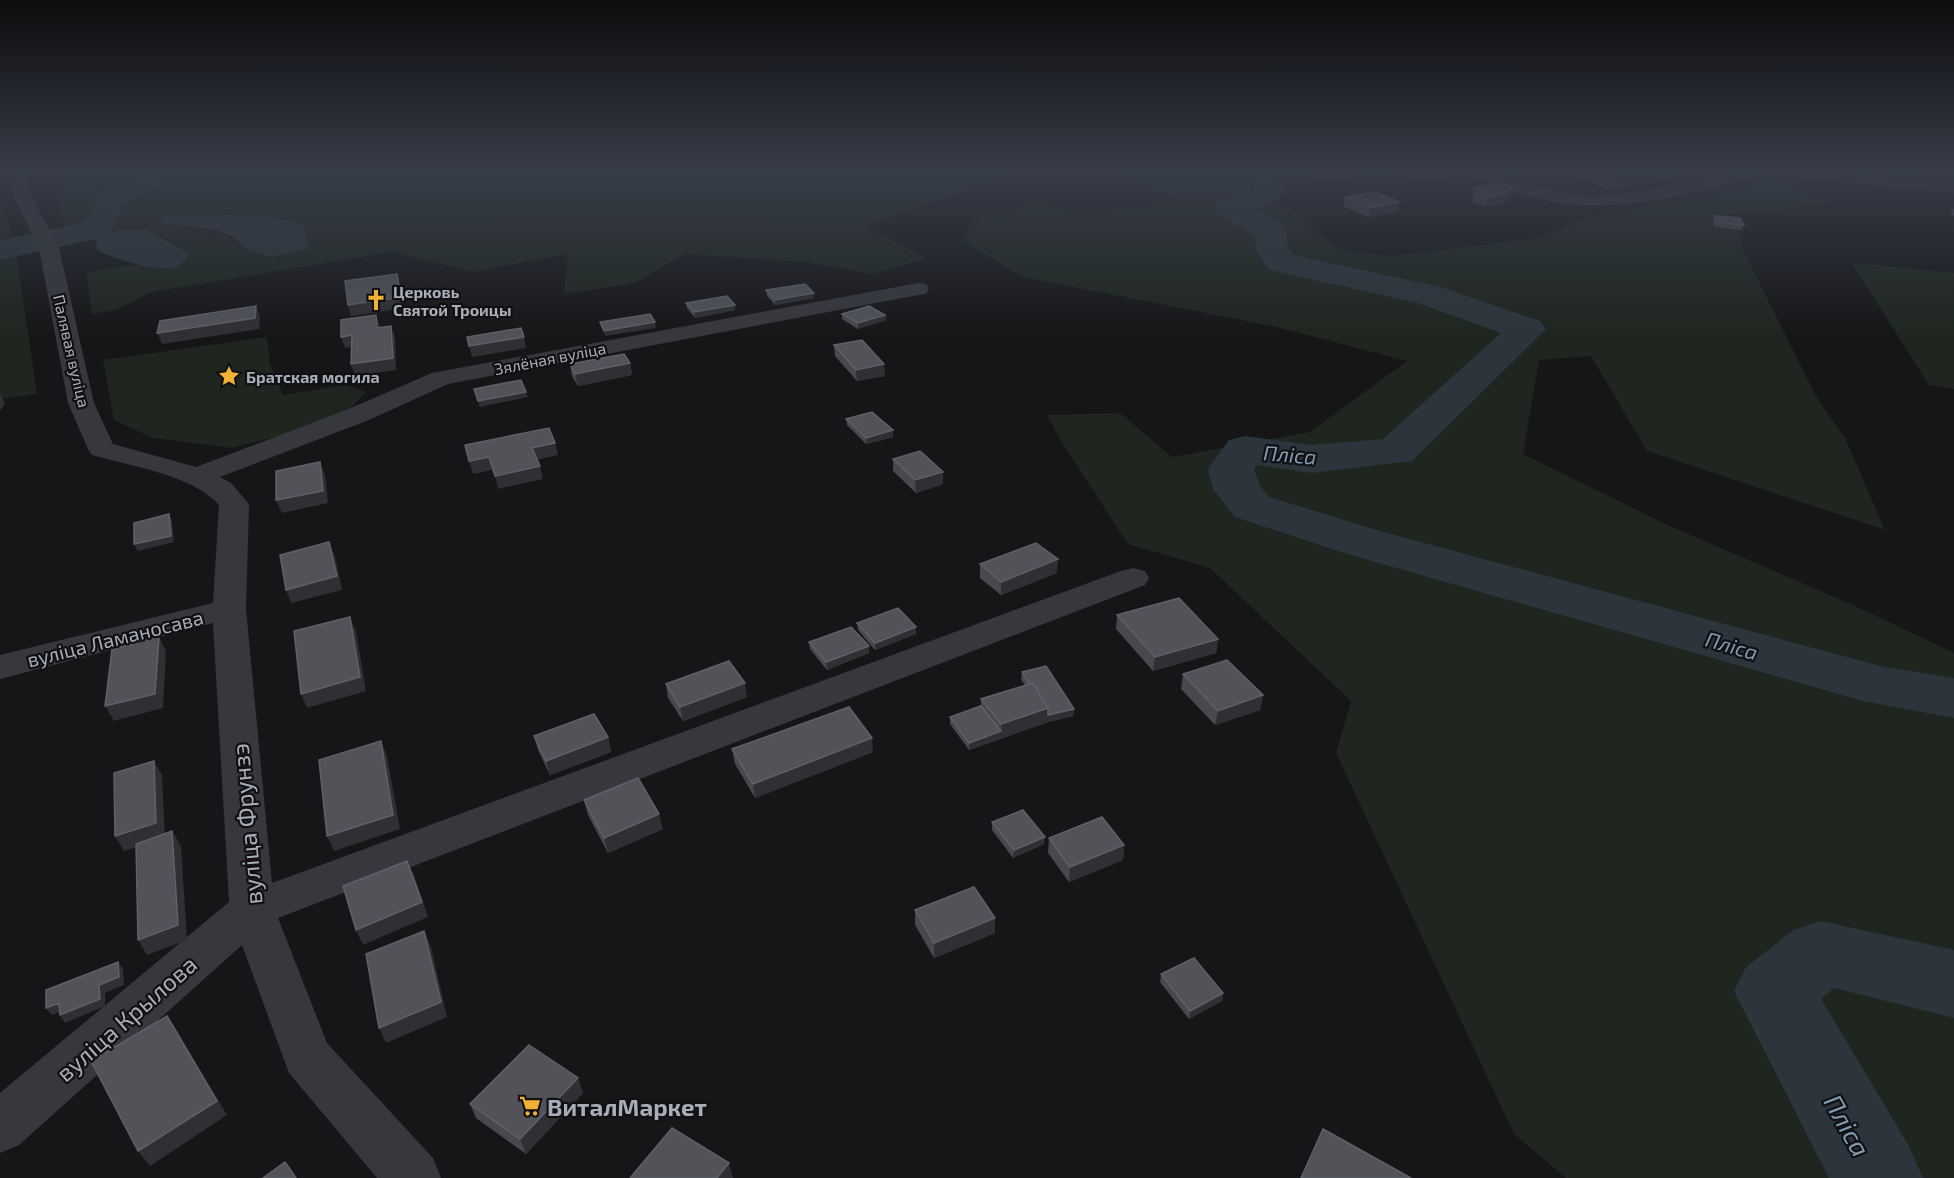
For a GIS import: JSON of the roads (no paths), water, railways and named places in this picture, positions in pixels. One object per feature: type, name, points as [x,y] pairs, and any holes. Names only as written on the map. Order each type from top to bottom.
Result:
[{"type":"street","name":"Палявая вуліца","points":[[37,226],[45,242],[81,403],[102,448],[197,477]]},
{"type":"street","name":"Зялёная вуліца","points":[[197,477],[360,414],[441,378],[918,289]]},
{"type":"street","name":"вуліца Фрунзэ","points":[[197,477],[221,489],[234,504],[229,609],[252,909],[307,1058],[413,1178]]},
{"type":"street","points":[[252,909],[1133,578]]},
{"type":"street","name":"вуліца Ламаносава","points":[[0,667],[229,609]]},
{"type":"street","name":"вуліца Крылова","points":[[0,1127],[252,909]]},
{"type":"waterway","name":"Пліса","points":[[0,250],[98,229],[99,226]]},
{"type":"waterway","name":"Пліса","points":[[1260,226],[1270,232],[1272,249],[1282,263],[1428,295],[1527,329],[1396,451],[1312,459],[1245,450],[1231,469],[1237,489],[1252,507],[1362,542],[1884,687],[1954,698]]},
{"type":"waterway","name":"Пліса","points":[[1877,1178],[1774,991],[1821,953],[1954,984]]},
{"type":"place","name":"Церковь Святой Троицы","points":[[376,300]]},
{"type":"place","name":"Братская могила","points":[[229,376]]},
{"type":"place","name":"ВиталМаркет","points":[[530,1106]]}]
